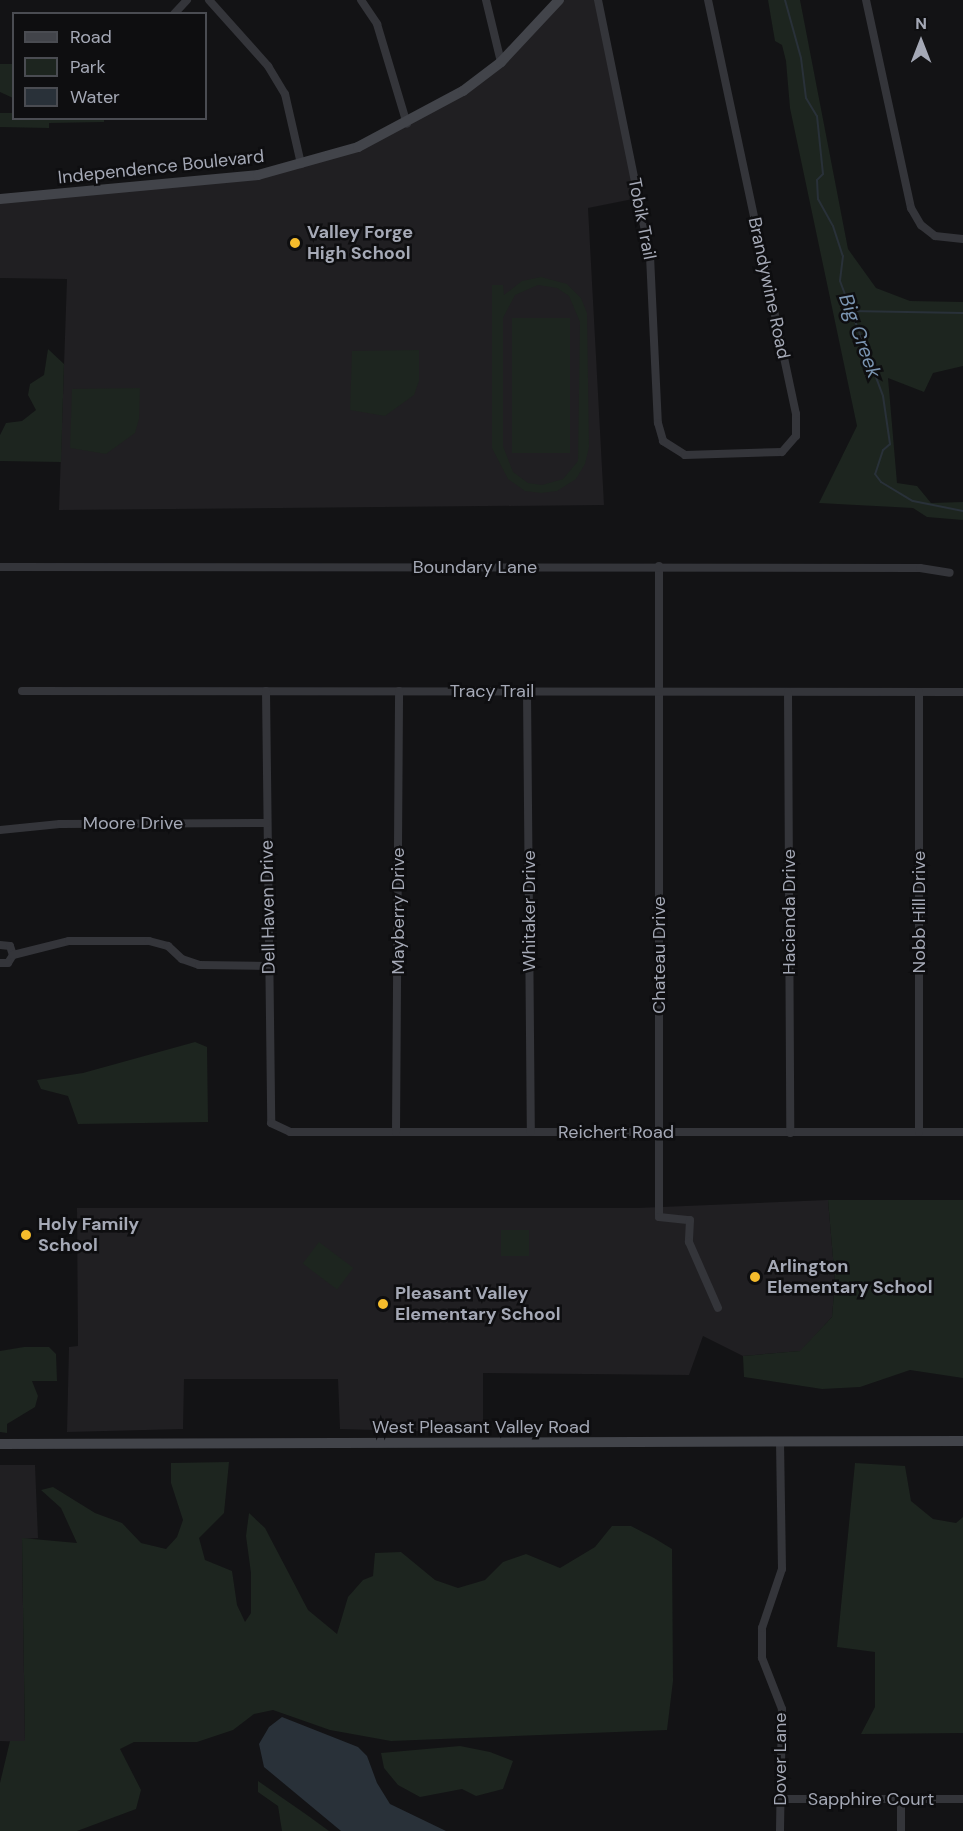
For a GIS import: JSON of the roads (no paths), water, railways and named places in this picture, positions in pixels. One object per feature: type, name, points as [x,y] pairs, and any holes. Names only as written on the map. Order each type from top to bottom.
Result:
[{"type":"main road","name":"Independence Boulevard","points":[[0,199],[166,186],[258,175],[358,147],[407,124],[463,92],[501,62],[559,0]]},
{"type":"main road","name":"West Pleasant Valley Road","points":[[0,1444],[963,1441]]},
{"type":"street","points":[[176,12],[187,0]]},
{"type":"street","points":[[209,0],[261,57],[285,94],[301,164]]},
{"type":"street","points":[[361,0],[377,24],[407,124]]},
{"type":"street","points":[[486,0],[501,62]]},
{"type":"street","name":"Tobik Trail","points":[[598,0],[650,256],[658,423],[663,441]]},
{"type":"street","name":"Brandywine Road","points":[[663,441],[685,455],[755,455],[782,452],[796,436],[796,414],[708,0]]},
{"type":"street","points":[[866,0],[912,208],[921,225],[935,236],[963,239]]},
{"type":"street","name":"Boundary Lane","points":[[0,567],[920,568],[951,573]]},
{"type":"street","name":"Chateau Drive","points":[[659,567],[659,1217],[690,1220],[689,1242],[718,1308]]},
{"type":"street","name":"Tracy Trail","points":[[22,691],[963,692]]},
{"type":"street","name":"Dell Haven Drive","points":[[266,691],[266,823],[272,1123]]},
{"type":"street","name":"Mayberry Drive","points":[[396,1132],[399,691]]},
{"type":"street","name":"Whitaker Drive","points":[[527,691],[531,1132]]},
{"type":"street","name":"Hacienda Drive","points":[[788,692],[790,1133]]},
{"type":"street","name":"Nobb Hill Drive","points":[[919,692],[919,1132]]},
{"type":"street","name":"Moore Drive","points":[[0,830],[60,824],[266,823]]},
{"type":"street","points":[[0,963],[8,963],[13,955],[69,941],[149,941],[168,946],[182,959],[199,965],[270,966]]},
{"type":"street","points":[[0,945],[10,946],[13,955]]},
{"type":"street","name":"Reichert Road","points":[[272,1123],[290,1132],[963,1132]]},
{"type":"street","name":"Dover Lane","points":[[780,1442],[782,1569],[762,1628],[762,1658],[782,1709],[780,1831]]},
{"type":"street","name":"Sapphire Court","points":[[779,1799],[963,1800]]},
{"type":"street","points":[[900,1831],[901,1800]]},
{"type":"water","points":[[282,1717],[358,1747],[367,1756],[377,1783],[390,1804],[446,1831],[341,1831],[264,1767],[259,1744],[269,1727]]},
{"type":"waterway","name":"Big Creek","points":[[785,0],[801,58],[806,98],[817,116],[823,174],[817,180],[818,199],[833,226],[843,256],[840,281],[883,396],[890,444],[883,450],[875,474],[881,482],[913,501],[963,511]]},
{"type":"waterway","points":[[850,311],[963,313]]},
{"type":"place","name":"Valley Forge High School","points":[[295,243]]},
{"type":"place","name":"Holy Family School","points":[[26,1235]]},
{"type":"place","name":"Arlington Elementary School","points":[[755,1277]]},
{"type":"place","name":"Pleasant Valley Elementary School","points":[[383,1304]]}]
